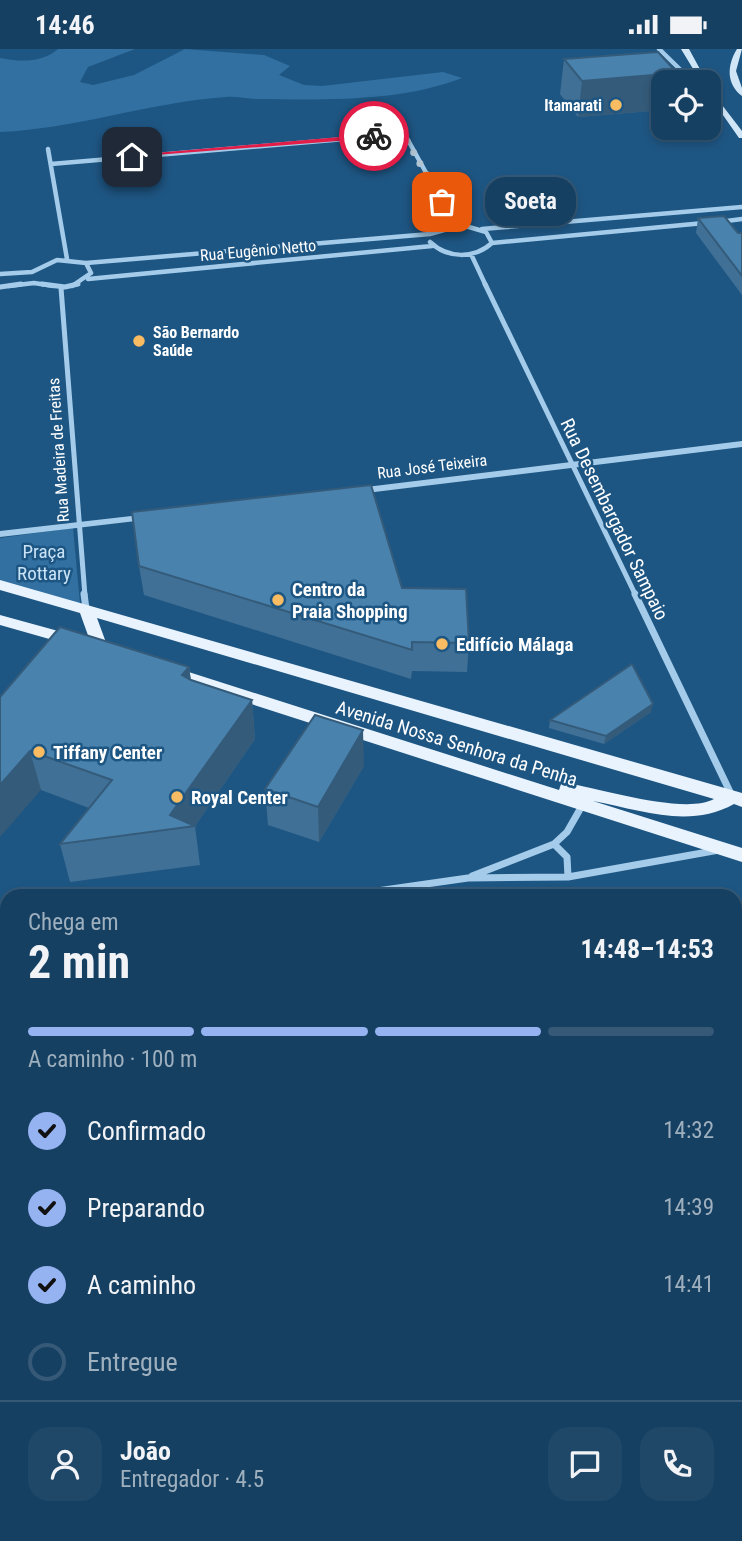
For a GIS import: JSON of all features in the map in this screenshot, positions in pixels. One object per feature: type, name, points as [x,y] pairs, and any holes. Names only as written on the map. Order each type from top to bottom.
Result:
[{"type":"main road","points":[[685,49],[697,70]]},
{"type":"main road","points":[[741,49],[731,71],[742,94]]},
{"type":"main road","points":[[721,109],[742,136]]},
{"type":"main road","name":"Avenida Nossa Senhora da Penha","points":[[0,585],[739,798]]},
{"type":"main road","points":[[0,620],[106,651],[86,609]]},
{"type":"main road","name":"Avenida Nossa Senhora da Penha","points":[[151,666],[742,855]]},
{"type":"main road","points":[[468,768],[682,812],[710,809],[739,798]]},
{"type":"street","points":[[659,49],[681,70]]},
{"type":"street","points":[[738,57],[742,69]]},
{"type":"street","points":[[393,113],[456,225],[481,229],[742,207]]},
{"type":"street","points":[[51,164],[403,134]]},
{"type":"street","points":[[0,274],[32,272],[40,265],[67,259],[48,149]]},
{"type":"street","points":[[674,212],[682,225]]},
{"type":"street","points":[[471,254],[492,243],[742,219]]},
{"type":"street","name":"Rua Eugênio Netto","points":[[67,259],[86,263],[430,234],[440,228],[456,225]]},
{"type":"street","points":[[481,229],[492,238],[492,243]]},
{"type":"street","points":[[430,234],[432,246]]},
{"type":"street","name":"Rua Eugênio Netto","points":[[61,288],[88,279],[432,246],[442,252],[471,254]]},
{"type":"street","name":"Rua Desembargador Sampaio","points":[[471,254],[571,464],[739,798]]},
{"type":"street","points":[[86,263],[91,268],[88,279]]},
{"type":"street","points":[[32,272],[31,278],[36,283]]},
{"type":"street","points":[[0,287],[36,283],[61,288]]},
{"type":"street","name":"Rua Madeira de Freitas","points":[[61,288],[77,526],[86,609]]},
{"type":"street","name":"Rua José Teixeira","points":[[351,492],[742,444]]},
{"type":"street","points":[[0,534],[159,515]]},
{"type":"street","points":[[468,878],[554,843],[567,832],[583,804]]},
{"type":"street","points":[[554,843],[564,850],[570,860],[568,877]]},
{"type":"street","points":[[391,889],[468,878],[568,877],[723,850]]},
{"type":"green space","points":[[58,49],[135,49],[88,67],[80,82],[93,85],[134,75],[185,49],[264,55],[290,66],[279,75],[304,85],[322,86],[443,72],[462,78],[413,92],[361,98],[230,97],[198,100],[57,126],[0,132],[0,58],[30,60],[45,57]]},
{"type":"green space","name":"Praça Rottary","points":[[73,528],[80,604],[0,581],[0,538]]},
{"type":"building","points":[[658,52],[674,70],[651,70],[651,75],[582,81],[564,59]]},
{"type":"building","points":[[724,216],[738,233],[742,233],[742,276],[698,218]]},
{"type":"building","name":"Centro da Praia Shopping","points":[[371,485],[402,588],[466,589],[469,643],[412,642],[412,650],[139,566],[132,512]]},
{"type":"building","points":[[60,627],[189,667],[182,675],[252,700],[170,815],[195,826],[60,844],[112,780],[30,751],[0,785],[0,697]]},
{"type":"building","points":[[632,664],[653,704],[606,736],[550,720]]},
{"type":"building","points":[[315,715],[363,730],[318,807],[265,789]]},
{"type":"way so far","points":[[374,136],[403,134],[442,202]]},
{"type":"place","name":"Itamarati","points":[[616,105]]},
{"type":"place","name":"Soeta","points":[[442,202]]},
{"type":"place","name":"São Bernardo Saúde","points":[[139,341]]},
{"type":"place","name":"Centro da Praia Shopping","points":[[278,600]]},
{"type":"place","name":"Edifício Málaga","points":[[442,644]]},
{"type":"place","name":"Tiffany Center","points":[[39,752]]},
{"type":"place","name":"Royal Center","points":[[177,797]]},
{"type":"route","points":[[132,157],[374,136]]}]
